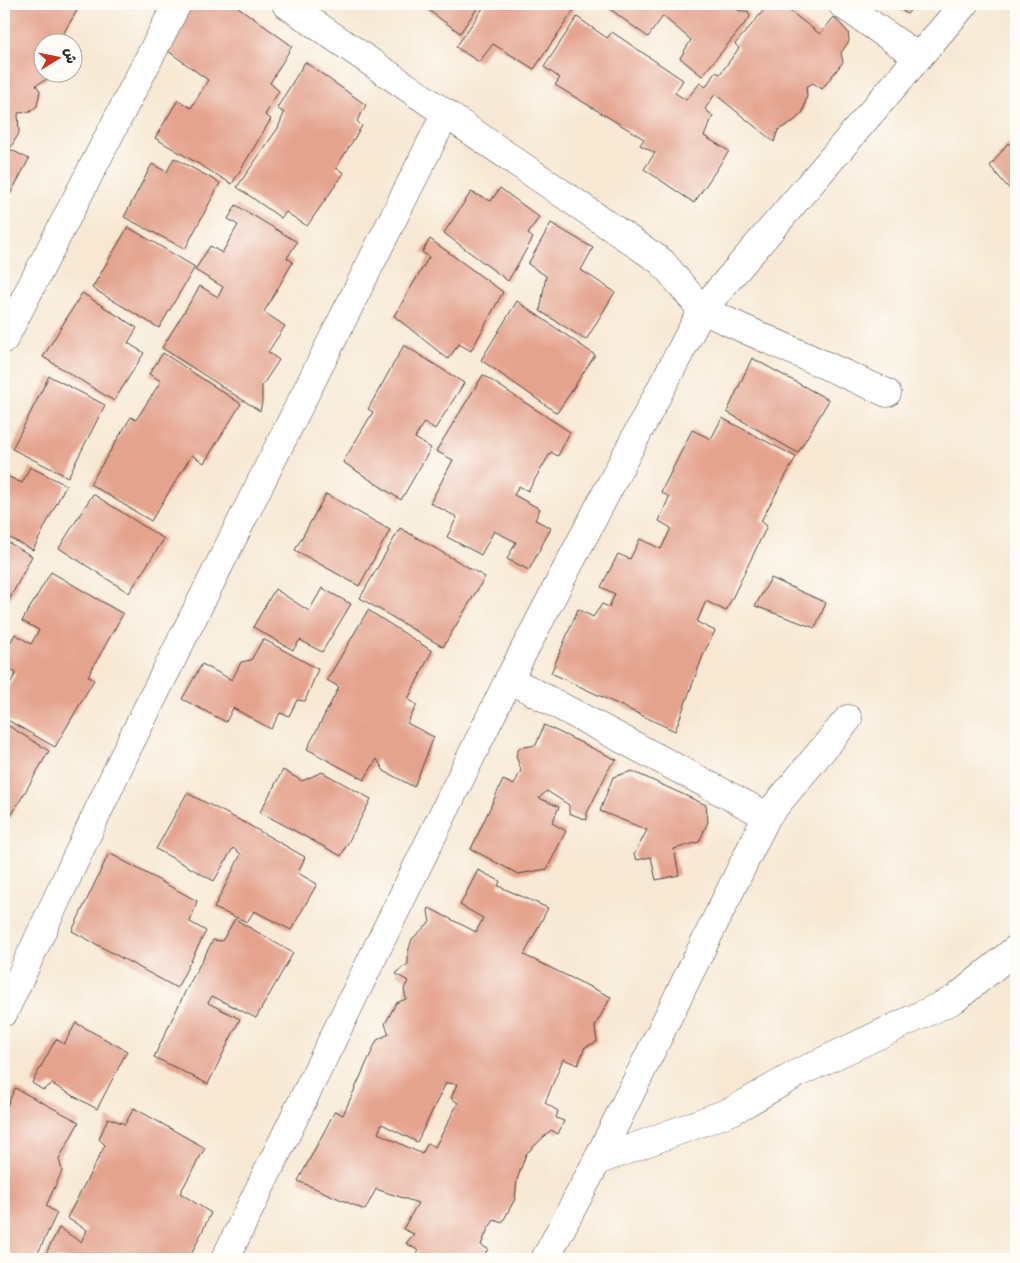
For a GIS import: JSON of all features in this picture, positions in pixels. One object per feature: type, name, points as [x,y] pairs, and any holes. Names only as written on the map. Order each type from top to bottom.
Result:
[{"type":"street","points":[[4,339],[177,4]]},
{"type":"street","points":[[286,4],[662,262],[702,310],[887,393]]},
{"type":"street","points":[[842,4],[917,56]]},
{"type":"street","points":[[224,1259],[509,679],[702,310],[917,56],[964,4]]},
{"type":"street","points":[[4,1012],[128,747],[446,113]]},
{"type":"street","points":[[509,679],[767,816]]},
{"type":"street","points":[[545,1259],[597,1161],[767,816],[848,719]]},
{"type":"street","points":[[597,1161],[732,1111],[800,1072],[955,999],[1016,949]]},
{"type":"building","points":[[4,4],[81,4],[64,32],[32,32],[32,82],[42,82],[36,85],[40,91],[37,106],[30,112],[18,113],[19,133],[11,147],[4,144]]},
{"type":"building","points":[[192,4],[239,4],[238,7],[292,46],[270,83],[279,91],[265,115],[271,119],[232,184],[155,138],[178,100],[191,108],[208,80],[168,51]]},
{"type":"building","points":[[420,4],[480,4],[460,33]]},
{"type":"building","points":[[486,4],[578,4],[534,69],[493,44],[479,62],[456,47]]},
{"type":"building","points":[[603,4],[734,4],[739,11],[748,11],[750,17],[702,76],[680,58],[691,40],[663,16],[648,37]]},
{"type":"building","points":[[769,4],[784,4],[783,6],[820,34],[834,17],[848,32],[849,41],[841,53],[843,62],[822,89],[813,83],[806,87],[807,96],[803,112],[794,121],[778,130],[774,142],[715,94],[705,109],[713,116],[704,136],[729,151],[694,203],[644,169],[655,153],[640,145],[644,139],[555,85],[560,78],[544,67],[577,17],[607,38],[612,32],[683,80],[675,93],[686,100],[700,83],[706,87],[715,72],[720,74],[739,48],[735,44]]},
{"type":"building","points":[[892,4],[916,4],[907,14]]},
{"type":"building","points":[[305,62],[366,105],[357,121],[362,126],[336,168],[344,173],[307,226],[286,212],[281,218],[237,187],[278,128],[284,113],[277,108]]},
{"type":"building","points":[[1008,143],[1016,150],[1016,197],[990,166]]},
{"type":"building","points":[[4,146],[29,159],[4,206]]},
{"type":"building","points":[[174,158],[220,183],[185,249],[124,217],[152,164],[167,172]]},
{"type":"building","points":[[500,188],[539,217],[528,234],[533,238],[508,281],[444,233],[471,192],[491,201]]},
{"type":"building","points":[[236,205],[297,242],[287,258],[293,262],[264,312],[285,326],[268,352],[279,360],[262,386],[260,411],[162,348],[200,286],[218,297],[223,287],[195,270],[210,246],[222,253],[238,225],[228,219]]},
{"type":"building","points":[[551,223],[593,248],[581,270],[615,292],[586,340],[540,311],[546,276],[528,264]]},
{"type":"building","points":[[128,227],[195,267],[159,328],[92,288]]},
{"type":"building","points":[[430,239],[503,292],[471,351],[459,344],[448,359],[394,316],[429,257],[422,252]]},
{"type":"building","points":[[82,293],[137,328],[128,343],[144,353],[114,401],[43,357]]},
{"type":"building","points":[[517,301],[595,355],[557,413],[481,360]]},
{"type":"building","points":[[404,345],[464,383],[435,429],[424,422],[415,438],[431,448],[401,500],[343,462],[373,412],[368,409]]},
{"type":"building","points":[[163,353],[241,404],[204,463],[192,455],[151,521],[90,484],[131,417],[136,420],[161,381],[149,374]]},
{"type":"building","points":[[752,358],[829,400],[798,453],[727,412]]},
{"type":"building","points":[[483,375],[570,432],[558,456],[551,452],[528,491],[519,486],[514,495],[540,509],[535,520],[551,528],[529,570],[507,559],[516,542],[494,531],[481,555],[447,537],[457,517],[430,503],[453,460],[436,451]]},
{"type":"building","points":[[49,376],[105,405],[68,477],[12,449]]},
{"type":"building","points":[[722,418],[796,457],[761,521],[767,526],[726,611],[706,601],[697,622],[715,631],[704,653],[675,731],[551,673],[578,609],[593,617],[602,604],[609,607],[615,594],[601,587],[618,554],[630,559],[640,539],[661,549],[671,528],[659,521],[669,497],[661,492],[692,430],[711,439]]},
{"type":"building","points":[[30,467],[66,485],[33,550],[4,535],[4,482],[7,476],[22,483]]},
{"type":"building","points":[[93,494],[164,539],[129,593],[59,548]]},
{"type":"building","points":[[326,494],[390,530],[359,586],[295,550]]},
{"type":"building","points":[[400,528],[485,577],[443,647],[360,598]]},
{"type":"building","points":[[4,540],[32,556],[4,610]]},
{"type":"building","points":[[51,572],[123,614],[88,676],[94,680],[55,747],[4,718],[4,695],[16,673],[4,666],[4,654],[15,634],[31,644],[39,630],[22,621]]},
{"type":"building","points":[[771,578],[826,603],[815,628],[755,606]]},
{"type":"building","points":[[322,588],[351,604],[322,652],[300,640],[293,650],[253,627],[275,589],[309,611]]},
{"type":"building","points":[[368,610],[432,651],[408,699],[417,705],[407,723],[434,737],[414,787],[384,771],[377,759],[364,780],[307,749],[339,687],[327,680]]},
{"type":"building","points":[[263,639],[318,669],[305,701],[297,700],[289,716],[280,713],[271,729],[233,708],[226,722],[182,699],[202,664],[232,680],[241,662],[251,660]]},
{"type":"building","points":[[4,723],[49,751],[4,828]]},
{"type":"building","points":[[544,725],[617,760],[611,765],[587,813],[587,820],[569,813],[569,805],[547,791],[539,798],[559,807],[552,823],[566,831],[547,869],[518,874],[471,849],[503,780],[514,785],[521,770],[516,756],[519,748],[536,745]]},
{"type":"building","points":[[283,770],[302,781],[322,772],[371,799],[341,856],[260,812]]},
{"type":"building","points":[[632,771],[706,805],[708,822],[699,842],[674,849],[679,875],[656,880],[651,857],[637,860],[634,855],[647,830],[600,811],[613,777]]},
{"type":"building","points":[[187,793],[305,857],[298,873],[317,884],[291,930],[254,911],[247,922],[214,908],[241,854],[233,848],[214,881],[156,849]]},
{"type":"building","points":[[109,853],[197,901],[190,922],[206,931],[177,988],[72,931]]},
{"type":"building","points":[[478,870],[500,881],[498,886],[548,908],[524,955],[611,997],[595,1026],[597,1042],[585,1047],[578,1065],[563,1059],[545,1103],[558,1111],[556,1118],[564,1121],[558,1134],[551,1130],[526,1154],[517,1180],[515,1199],[502,1223],[494,1220],[488,1229],[481,1245],[488,1249],[482,1259],[413,1259],[419,1251],[406,1243],[414,1234],[403,1229],[418,1203],[376,1189],[365,1210],[298,1181],[335,1111],[343,1115],[377,1040],[389,1034],[385,1024],[396,1003],[406,999],[404,989],[408,981],[396,974],[408,964],[408,952],[412,939],[430,922],[429,908],[476,932],[483,918],[460,905]],"holes":[[[446,1083],[457,1084],[451,1098],[458,1103],[435,1147],[428,1143],[422,1154],[378,1133],[382,1124],[417,1142]]]},
{"type":"building","points":[[235,919],[293,953],[256,1018],[212,996],[208,1003],[240,1019],[208,1084],[154,1057],[185,992],[213,940],[222,941]]},
{"type":"building","points":[[76,1023],[127,1051],[97,1109],[52,1084],[43,1090],[32,1083],[56,1039],[64,1044]]},
{"type":"building","points":[[15,1088],[79,1122],[59,1159],[62,1171],[46,1206],[57,1213],[35,1259],[4,1258],[4,1113]]},
{"type":"building","points":[[134,1108],[205,1148],[180,1193],[211,1213],[189,1259],[43,1259],[59,1228],[81,1242],[87,1230],[67,1218],[105,1145],[99,1139],[108,1118],[125,1124]]}]
